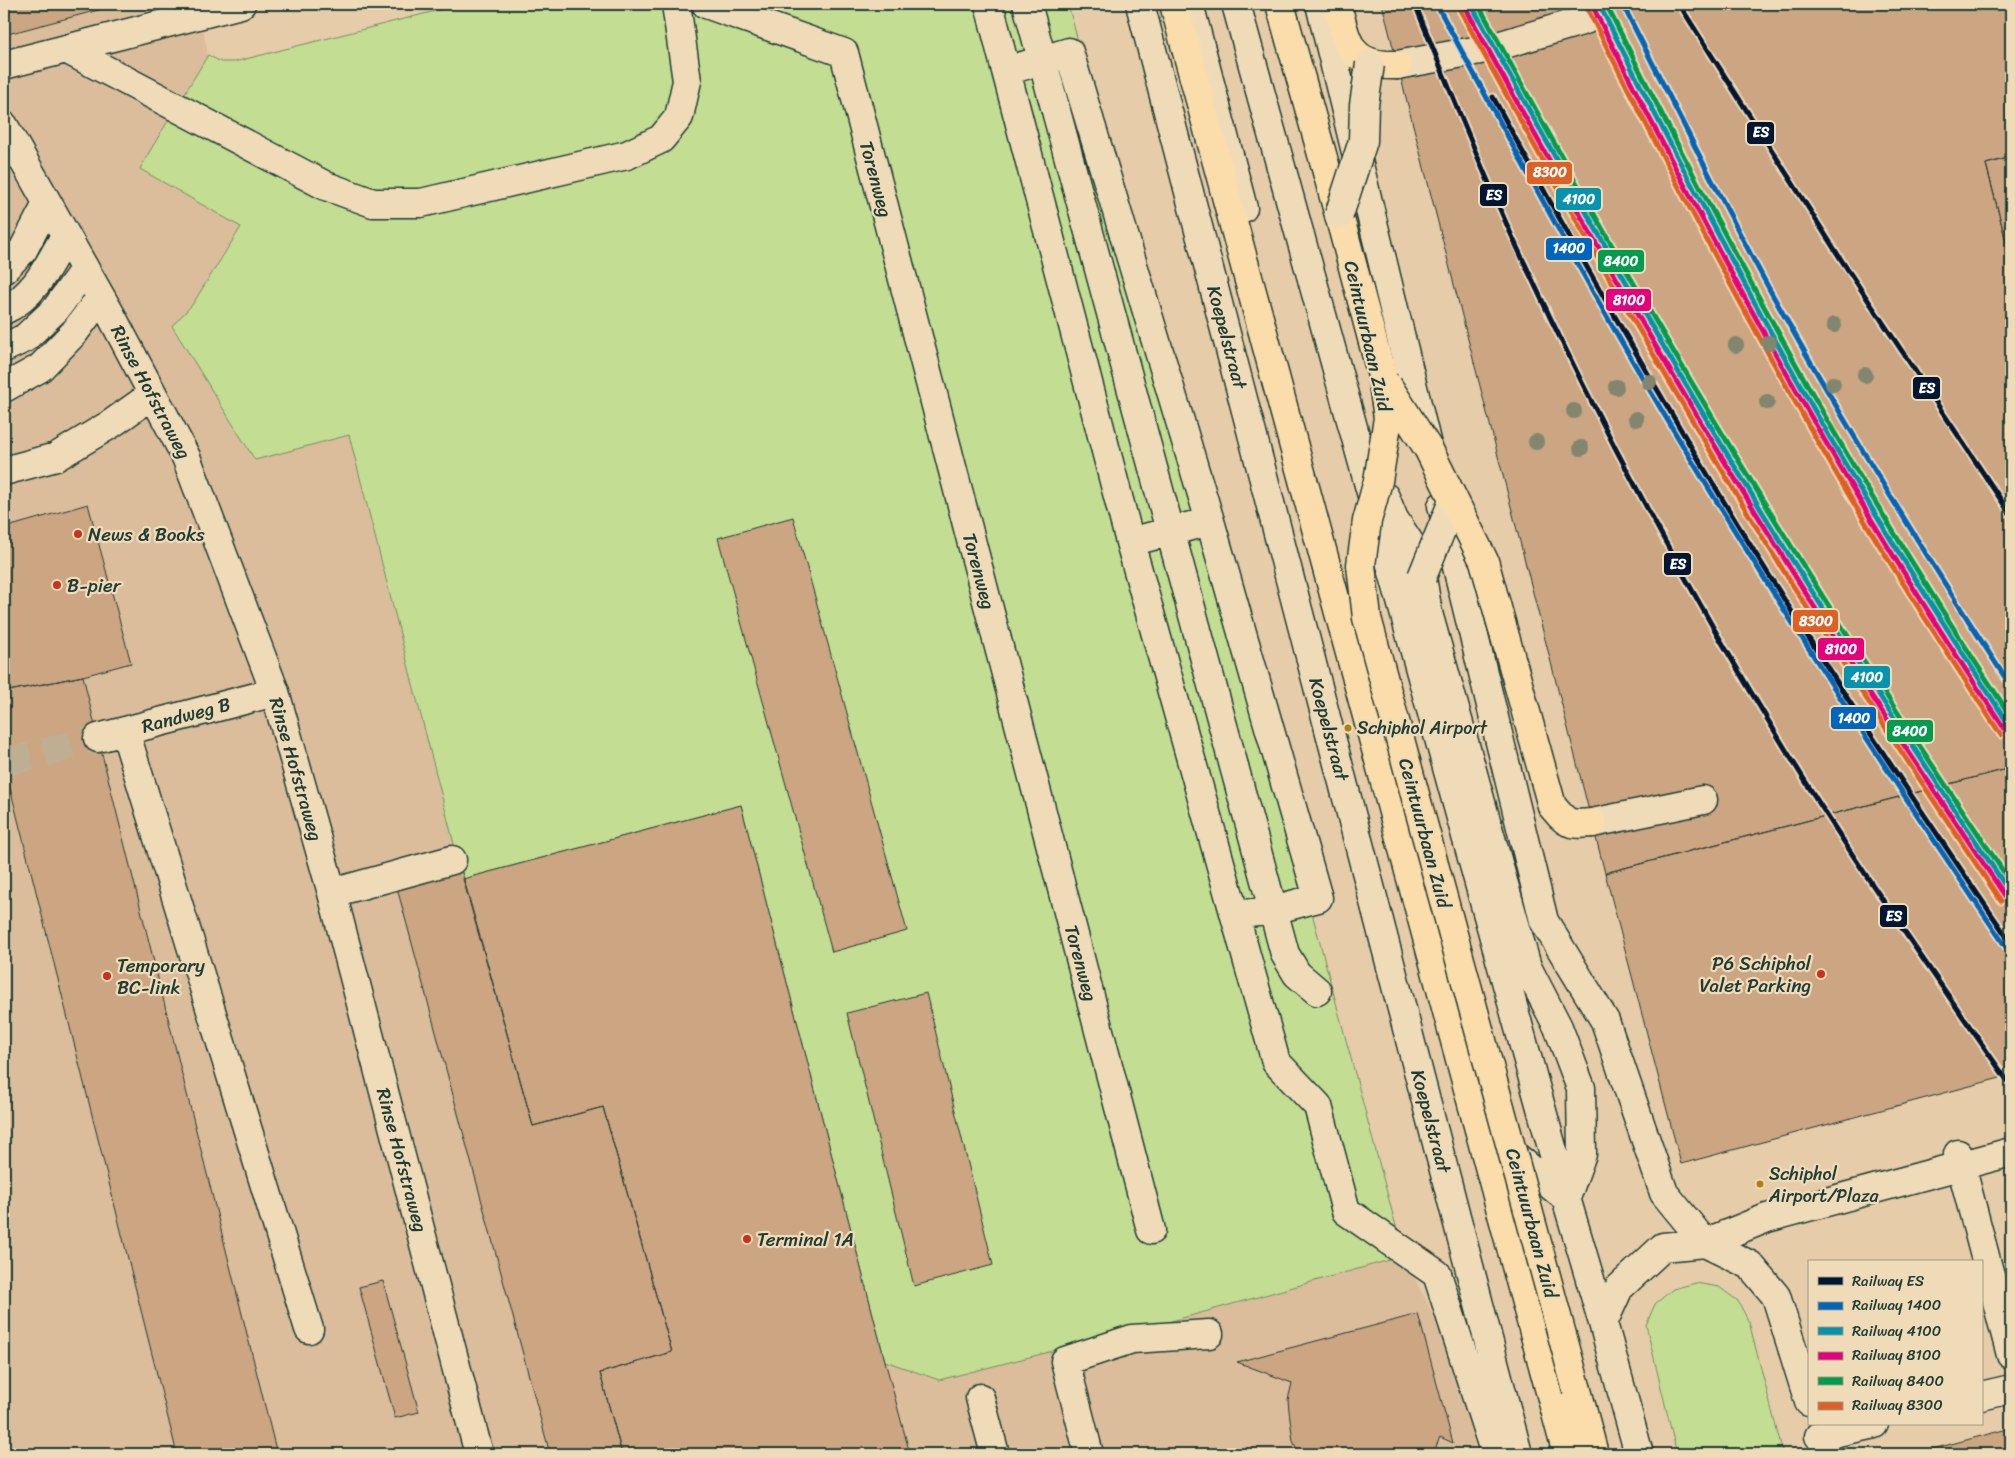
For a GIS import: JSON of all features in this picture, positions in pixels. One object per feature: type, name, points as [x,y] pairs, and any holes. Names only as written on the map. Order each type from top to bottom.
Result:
[{"type":"main road","points":[[1174,4],[1567,1454]]},
{"type":"main road","name":"Ceintuurbaan Zuid","points":[[1280,4],[1382,376],[1388,418],[1378,481],[1367,520],[1361,565],[1367,618],[1594,1454]]},
{"type":"main road","points":[[1337,4],[1350,48],[1370,64],[1397,65]]},
{"type":"main road","points":[[1382,376],[1429,450],[1484,561],[1552,806],[1566,822],[1578,824],[1592,823]]},
{"type":"street","points":[[4,65],[241,4]]},
{"type":"street","points":[[66,49],[326,186],[373,203],[421,203],[627,156],[661,139],[680,117],[686,81],[676,4]]},
{"type":"street","name":"Torenweg","points":[[706,4],[844,53],[1151,1230]]},
{"type":"street","points":[[989,4],[1130,542],[1276,1062],[1318,1106],[1346,1211],[1437,1274],[1495,1454]]},
{"type":"street","points":[[1027,4],[1285,954],[1297,974],[1317,991]]},
{"type":"street","name":"Koepelstraat","points":[[1140,4],[1518,1454]]},
{"type":"street","points":[[1189,4],[1485,1117],[1499,1143],[1566,1198]]},
{"type":"street","points":[[1236,4],[1566,1198],[1604,1323],[1639,1454]]},
{"type":"street","points":[[1320,4],[1544,921],[1605,1021],[1664,1193],[1705,1243],[1750,1265],[1776,1296],[1808,1399]]},
{"type":"street","points":[[1397,65],[1491,48],[1585,20]]},
{"type":"street","points":[[1006,70],[1069,52],[1210,521],[1318,898],[1273,910],[1236,915]]},
{"type":"street","points":[[1339,215],[1363,141],[1364,105],[1370,64]]},
{"type":"street","name":"Rinse Hofstraweg","points":[[4,126],[186,457],[274,692],[332,893],[479,1454]]},
{"type":"street","points":[[4,269],[23,250],[47,204]]},
{"type":"street","points":[[4,310],[16,304],[41,280],[65,236]]},
{"type":"street","points":[[4,348],[25,338],[56,309],[84,270]]},
{"type":"street","points":[[4,388],[40,368],[74,333],[100,298]]},
{"type":"street","points":[[4,471],[56,457],[111,424],[152,395]]},
{"type":"street","points":[[1378,481],[1394,519],[1411,545],[1422,577],[1428,613],[1527,966],[1558,1027],[1581,1088],[1582,1154],[1566,1198]]},
{"type":"street","points":[[1422,577],[1453,501]]},
{"type":"street","points":[[1130,542],[1171,533],[1210,521]]},
{"type":"street","name":"Randweg B","points":[[98,738],[274,692]]},
{"type":"street","points":[[126,731],[309,1329]]},
{"type":"street","points":[[1592,823],[1703,800]]},
{"type":"street","points":[[332,893],[452,860]]},
{"type":"street","points":[[1604,1323],[1619,1288],[1663,1247],[1705,1243],[1767,1218],[1960,1160],[2011,1152]]},
{"type":"street","points":[[1960,1160],[1993,1281],[2004,1349]]},
{"type":"street","points":[[1089,1454],[1065,1361],[1132,1339],[1208,1334]]},
{"type":"street","points":[[1982,1396],[2011,1389]]},
{"type":"street","points":[[980,1398],[995,1454]]},
{"type":"street","points":[[1817,1438],[1866,1426]]},
{"type":"shaded area","points":[[121,4],[198,4],[208,55],[140,169],[242,227],[192,305],[172,326],[255,460],[349,435],[463,878],[741,805],[886,1361],[939,1380],[1179,1319],[1404,1256],[1443,1335],[1467,1412],[1476,1454],[4,1454],[4,33],[5,35]]},
{"type":"green space","points":[[463,4],[1068,4],[1404,1256],[1179,1319],[939,1380],[885,1361],[741,805],[463,879],[349,435],[255,460],[172,326],[192,305],[241,227],[140,169],[208,55],[221,62],[234,62]]},
{"type":"green space","points":[[1696,1283],[1719,1287],[1738,1301],[1749,1322],[1783,1454],[1677,1454],[1646,1325],[1655,1304],[1673,1289]]},
{"type":"building","points":[[4,4],[121,4],[4,35]]},
{"type":"building","points":[[1382,4],[2011,4],[2011,157],[1986,164],[2009,253],[2011,252],[2011,768],[1605,873]]},
{"type":"building","points":[[2011,157],[2011,252],[2009,253],[1986,164]]},
{"type":"building","name":"B-pier","points":[[88,504],[131,663],[83,676],[4,692],[4,528]]},
{"type":"building","points":[[793,517],[907,931],[832,952],[718,538]]},
{"type":"building","name":"Temporary BC-link","points":[[83,676],[277,1454],[177,1454],[4,764],[4,692]]},
{"type":"building","name":"P6 Schiphol Valet Parking","points":[[2011,768],[2011,1075],[1681,1164],[1605,873]]},
{"type":"building","name":"Terminal 1A","points":[[741,805],[910,1454],[622,1454],[600,1373],[672,1352],[603,1107],[533,1126],[463,879]]},
{"type":"building","points":[[461,869],[533,1126],[603,1107],[672,1352],[600,1373],[622,1454],[550,1454],[397,888]]},
{"type":"building","points":[[926,993],[993,1265],[914,1286],[847,1013]]},
{"type":"building","points":[[383,1281],[419,1412],[395,1418],[359,1287]]},
{"type":"building","points":[[1418,1314],[1453,1443],[1440,1437],[1433,1454],[1299,1454],[1293,1441],[1289,1411],[1288,1400],[1292,1383],[1237,1362]]},
{"type":"building","points":[[2011,1428],[2011,1447],[1984,1454],[1914,1454]]},
{"type":"tunnel","points":[[4,763],[98,738]]},
{"type":"rail line","name":"ES","points":[[1415,4],[1486,177],[1542,300],[1607,431],[1711,624],[1840,835],[1896,920],[2011,1086]]},
{"type":"rail line","name":"4100","points":[[1471,4],[1621,274],[1779,539],[1836,629],[2011,894]]},
{"type":"rail line","name":"8400","points":[[1478,4],[1562,158],[1739,462],[1854,645],[2011,883]]},
{"type":"rail line","name":"4100","points":[[1599,4],[1718,235],[1812,406],[1884,529],[2011,728]]},
{"type":"rail line","name":"8400","points":[[1606,4],[1724,233],[1817,402],[1908,556],[2011,717]]},
{"type":"rail line","name":"ES","points":[[1679,4],[1842,261],[2011,515]]},
{"type":"rail line","name":"1400","points":[[1438,7],[1588,283],[1704,481],[1852,716],[2006,947]]},
{"type":"rail line","name":"8100","points":[[1465,7],[1615,277],[1733,476],[1859,677],[2006,897]]},
{"type":"rail line","name":"8100","points":[[1593,7],[1712,238],[1806,409],[1900,566],[2006,731]]},
{"type":"rail line","name":"1400","points":[[1624,7],[1772,294],[1886,488],[2006,679]]},
{"type":"rail line","name":"8300","points":[[1460,10],[1610,280],[1768,546],[1883,724],[2001,901]]},
{"type":"rail line","name":"8300","points":[[1588,10],[1707,241],[1801,412],[1894,569],[2001,735]]},
{"type":"rail line","name":"ES","points":[[1493,97],[1613,313],[1738,525],[1872,736],[2011,943]]},
{"type":"place","name":"News & Books","points":[[78,534]]},
{"type":"place","name":"B-pier","points":[[57,585]]},
{"type":"place","name":"Schiphol Airport","points":[[1348,728]]},
{"type":"place","name":"P6 Schiphol Valet Parking","points":[[1821,974]]},
{"type":"place","name":"Temporary BC-link","points":[[107,976]]},
{"type":"place","name":"Schiphol Airport/Plaza","points":[[1760,1184]]},
{"type":"place","name":"Terminal 1A","points":[[747,1239]]}]
